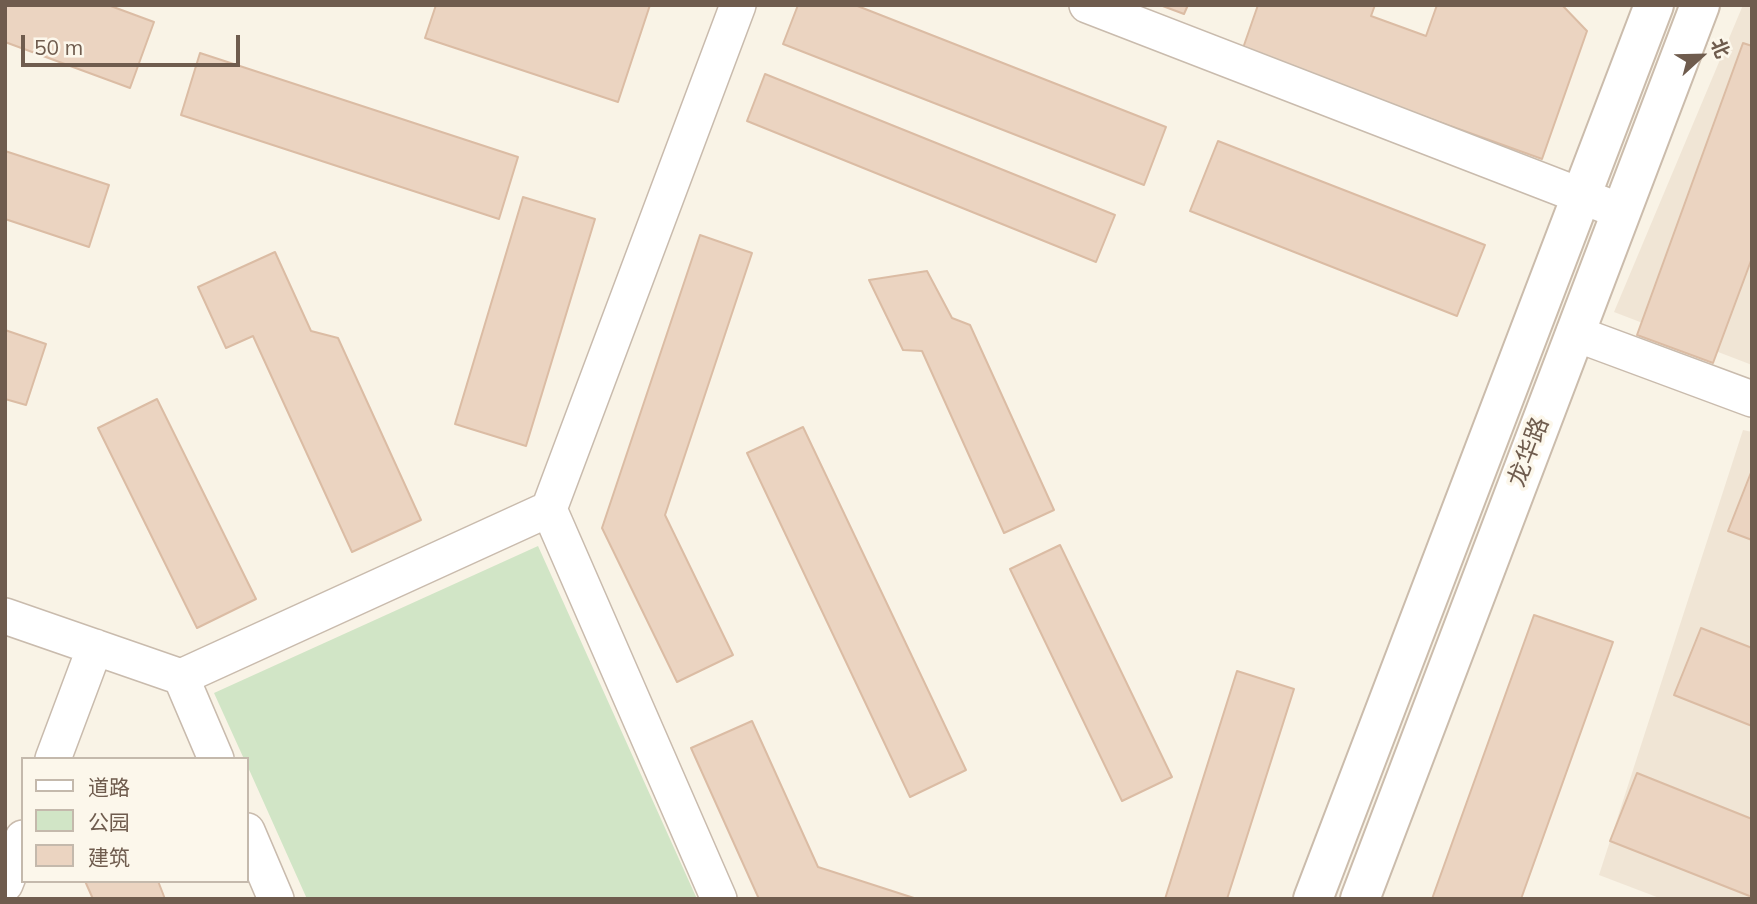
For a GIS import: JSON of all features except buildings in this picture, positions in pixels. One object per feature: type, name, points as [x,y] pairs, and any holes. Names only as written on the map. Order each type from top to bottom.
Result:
[{"type":"main road","points":[[1313,899],[1654,5]]},
{"type":"main road","name":"龙华路","points":[[1360,899],[1700,5]]},
{"type":"street","points":[[719,899],[549,509],[738,5]]},
{"type":"street","points":[[1087,5],[1620,211]]},
{"type":"street","points":[[1574,333],[1752,399]]},
{"type":"street","points":[[5,616],[180,677],[549,509]]},
{"type":"street","points":[[54,757],[95,647]]},
{"type":"street","points":[[180,677],[215,757]]},
{"type":"street","points":[[248,833],[276,899]]},
{"type":"street","points":[[5,884],[21,843]]},
{"type":"shaded area","points":[[1743,5],[1752,5],[1752,365],[1614,312]]},
{"type":"shaded area","points":[[1743,430],[1752,432],[1752,899],[1662,899],[1599,875]]},
{"type":"green space","points":[[538,546],[697,899],[307,899],[248,767],[248,757],[243,757],[214,693]]}]
